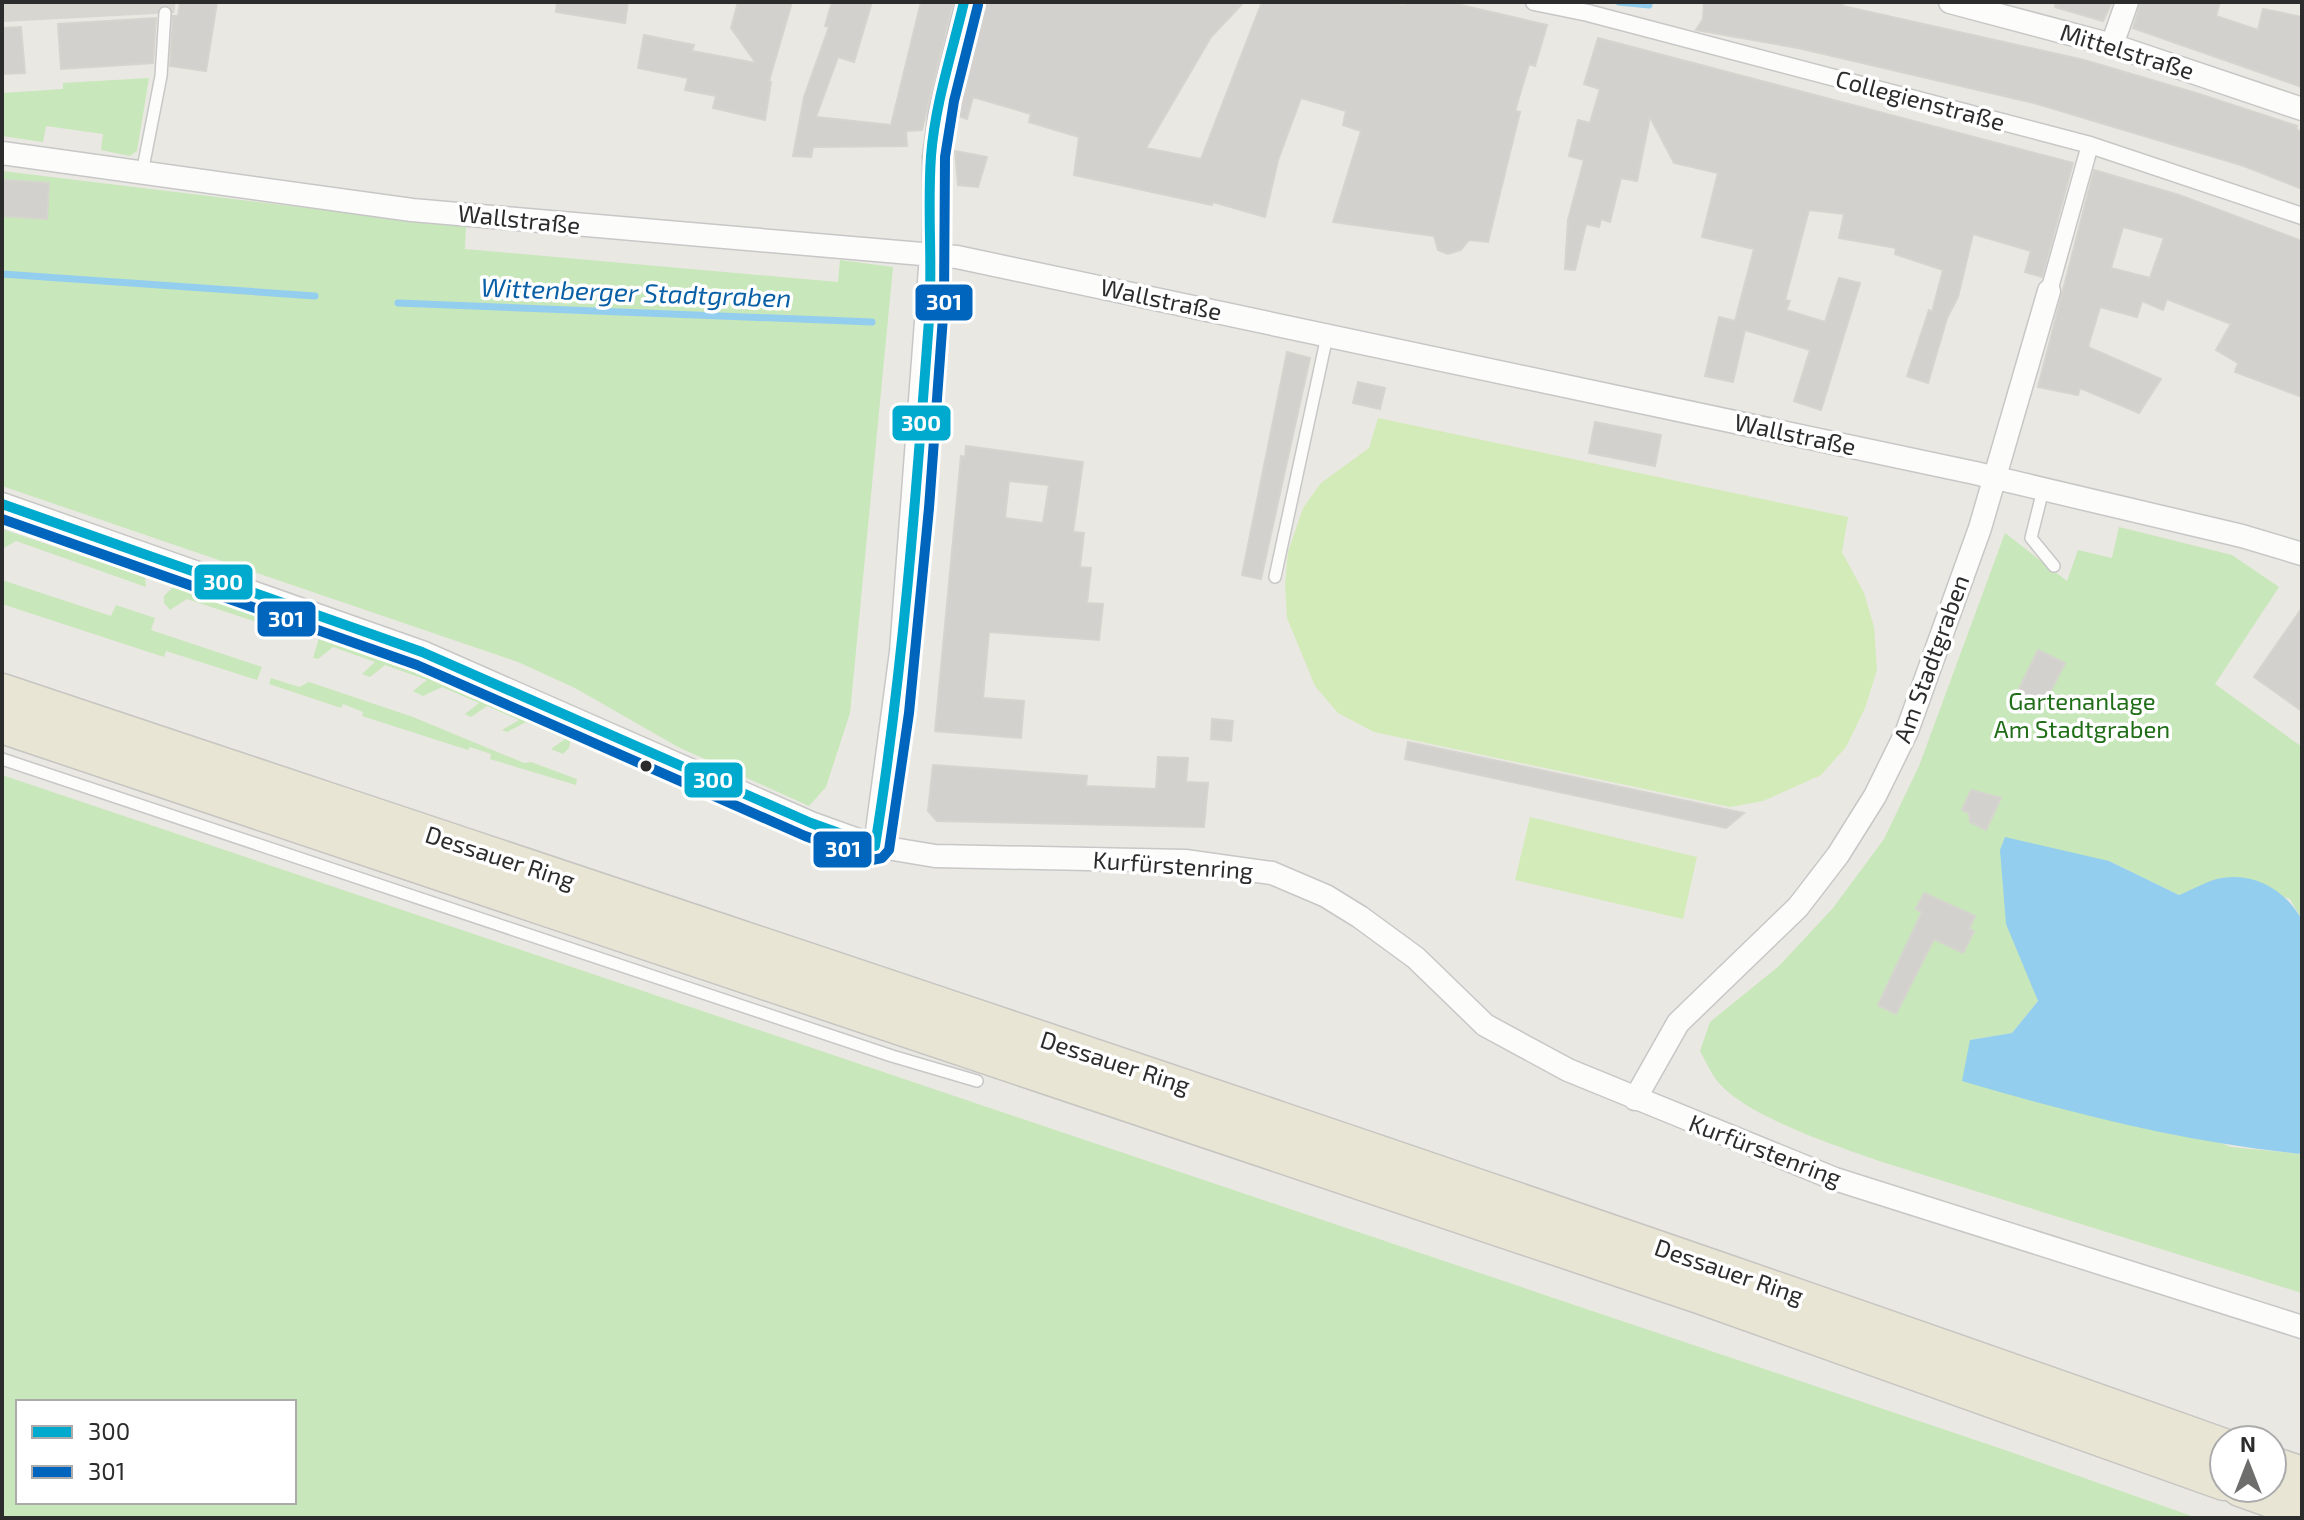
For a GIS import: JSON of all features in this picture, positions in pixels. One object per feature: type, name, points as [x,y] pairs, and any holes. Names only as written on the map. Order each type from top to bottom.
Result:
[{"type":"main road","name":"Dessauer Ring","points":[[2,692],[1349,1141],[2208,1441]]},
{"type":"main road","name":"Dessauer Ring","points":[[2,725],[1684,1289],[2208,1476]]},
{"type":"street","points":[[875,846],[901,652],[931,255],[933,143],[964,2]]},
{"type":"street","name":"Collegienstraße","points":[[1534,2],[1588,13],[2090,145],[2302,216]]},
{"type":"street","name":"Mittelstraße","points":[[1950,2],[2112,45],[2302,109]]},
{"type":"street","points":[[2112,45],[2127,2]]},
{"type":"street","name":"Am Stadtgraben","points":[[1635,1099],[1678,1023],[1798,907],[1838,855],[1875,796],[1917,704],[1996,478],[2090,145]]},
{"type":"street","name":"Wallstraße","points":[[2,153],[426,211],[969,259],[1996,478],[2242,536],[2302,554]]},
{"type":"street","name":"Kurfürstenring","points":[[2,504],[422,652],[784,811],[875,846],[965,858],[1217,863],[1272,873],[1326,896],[1394,940],[1497,1032],[1557,1065],[1635,1099],[1878,1194],[2302,1327]]},
{"type":"lane","points":[[142,173],[161,76],[165,13]]},
{"type":"lane","points":[[1275,577],[1327,336]]},
{"type":"lane","points":[[2043,490],[2031,538],[2054,566]]},
{"type":"lane","points":[[2,759],[863,1046],[977,1081]]},
{"type":"green space","points":[[149,78],[137,151],[130,156],[101,150],[103,134],[46,126],[43,142],[2,136],[2,93],[63,89],[63,83]]},
{"type":"green space","points":[[2,171],[466,227],[465,249],[838,282],[840,260],[893,267],[850,713],[826,787],[809,806],[678,747],[575,688],[518,662],[2,486]]},
{"type":"green space","points":[[1378,418],[1848,517],[1842,552],[1864,593],[1874,627],[1877,670],[1865,708],[1846,747],[1821,775],[1763,801],[1730,807],[1374,732],[1338,713],[1315,686],[1287,618],[1285,584],[1288,552],[1303,508],[1321,483],[1369,448]]},
{"type":"green space","name":"Gartenanlage Am Stadtgraben","points":[[2119,527],[2232,555],[2279,587],[2215,684],[2302,747],[2302,920],[2290,899],[2222,878],[2179,895],[2109,861],[2027,969],[2038,1001],[2012,1033],[1970,1040],[2231,1147],[2302,1154],[2302,1293],[1879,1161],[1815,1138],[1767,1117],[1728,1092],[1713,1075],[1700,1051],[1710,1022],[1779,966],[1833,908],[1884,839],[1919,766],[2005,533],[2067,581],[2078,550],[2112,558]]},
{"type":"green space","points":[[2,529],[145,577],[146,587],[16,541],[2,549]]},
{"type":"green space","points":[[2,580],[111,616],[116,605],[155,618],[151,630],[262,667],[257,680],[166,651],[164,657],[2,604]]},
{"type":"green space","points":[[173,587],[309,632],[306,638],[302,637],[187,599],[170,610],[164,603],[164,596]]},
{"type":"green space","points":[[319,638],[420,672],[571,737],[569,748],[563,754],[551,749],[565,739],[526,722],[507,732],[502,730],[519,720],[487,706],[471,717],[465,714],[479,703],[442,687],[423,696],[413,691],[427,680],[385,665],[370,677],[362,674],[375,662],[333,647],[318,659],[313,658]]},
{"type":"green space","points":[[271,678],[299,687],[309,682],[413,717],[524,763],[531,762],[577,779],[576,785],[490,759],[491,754],[470,747],[468,750],[362,716],[363,712],[343,704],[341,708],[269,684]]},
{"type":"green space","points":[[2,775],[2002,1449],[2197,1518],[2,1518]]},
{"type":"green space","points":[[1530,817],[1697,857],[1683,919],[1515,880]]},
{"type":"shaded area","points":[[2,2],[176,2],[174,13],[2,22]]},
{"type":"water","points":[[2005,837],[2109,861],[2179,895],[2211,881],[2235,877],[2258,881],[2288,900],[2302,920],[2302,1154],[2215,1142],[2130,1125],[1962,1081],[1970,1040],[2012,1033],[2038,1001],[2006,924],[2000,850]]},
{"type":"building","points":[[180,2],[217,2],[206,71],[170,66],[173,16],[178,16]]},
{"type":"building","points":[[557,2],[628,2],[625,23],[556,12]]},
{"type":"building","points":[[738,2],[792,2],[769,81],[765,120],[713,108],[716,96],[685,90],[688,78],[638,68],[644,35],[694,45],[692,51],[756,63],[731,28]]},
{"type":"building","points":[[832,2],[872,2],[854,62],[838,57],[816,117],[891,125],[921,2],[953,2],[922,130],[906,131],[907,146],[813,147],[811,157],[793,156],[804,97],[829,27],[825,26]]},
{"type":"building","points":[[975,2],[1244,2],[1211,37],[1146,148],[1201,159],[1262,2],[1389,2],[1404,6],[1406,2],[1448,2],[1547,25],[1535,66],[1529,64],[1515,111],[1520,112],[1488,242],[1469,240],[1461,250],[1448,254],[1438,250],[1434,236],[1333,222],[1361,131],[1343,125],[1346,111],[1301,98],[1278,160],[1265,217],[1213,202],[1212,205],[1074,175],[1079,137],[1029,122],[1031,114],[973,97],[967,119],[952,114],[951,101]]},
{"type":"building","points":[[1704,2],[1843,2],[1843,6],[2084,60],[2196,93],[2297,126],[2296,129],[2302,132],[2302,189],[2244,166],[2034,103],[1798,48],[1696,30],[1703,19]]},
{"type":"building","points":[[2056,2],[2112,2],[2103,21],[2055,7]]},
{"type":"building","points":[[2141,2],[2220,2],[2216,16],[2258,30],[2263,9],[2302,17],[2302,87],[2133,28]]},
{"type":"building","points":[[156,18],[153,63],[61,69],[58,24]]},
{"type":"building","points":[[21,27],[25,73],[2,74],[2,28]]},
{"type":"building","points":[[1598,38],[2073,163],[2042,277],[2025,272],[2031,251],[1973,234],[1958,297],[1947,318],[1928,383],[1907,376],[1929,310],[1932,312],[1943,270],[1895,254],[1896,248],[1839,238],[1844,214],[1809,210],[1785,300],[1790,301],[1786,310],[1825,322],[1839,278],[1860,283],[1821,410],[1794,401],[1810,350],[1745,330],[1733,382],[1705,376],[1719,317],[1735,321],[1754,249],[1702,237],[1718,173],[1674,163],[1650,117],[1637,181],[1621,178],[1610,222],[1601,219],[1599,227],[1586,224],[1575,270],[1565,269],[1568,220],[1584,160],[1569,156],[1578,120],[1590,123],[1600,89],[1584,84]]},
{"type":"building","points":[[955,151],[987,157],[978,187],[958,185]]},
{"type":"building","points":[[2094,170],[2179,195],[2302,241],[2302,397],[2235,372],[2238,363],[2216,350],[2231,324],[2167,299],[2163,310],[2142,301],[2137,317],[2100,307],[2088,347],[2161,379],[2139,413],[2080,388],[2078,395],[2038,387]],"holes":[[[2123,227],[2164,238],[2150,278],[2111,268]]]},
{"type":"building","points":[[2,180],[49,183],[47,219],[2,216]]},
{"type":"building","points":[[1287,352],[1310,358],[1261,579],[1242,575]]},
{"type":"building","points":[[1358,382],[1385,388],[1380,409],[1353,403]]},
{"type":"building","points":[[1595,422],[1661,435],[1655,466],[1589,453]]},
{"type":"building","points":[[966,446],[1083,462],[1073,532],[1084,533],[1080,567],[1091,568],[1087,603],[1103,604],[1099,640],[989,632],[983,698],[1024,701],[1021,738],[935,731],[961,456],[965,457]],"holes":[[[1009,481],[1049,485],[1043,523],[1005,518]]]},
{"type":"building","points":[[2302,608],[2302,711],[2254,677]]},
{"type":"building","points":[[2038,650],[2065,663],[2043,706],[2017,693]]},
{"type":"building","points":[[1212,719],[1233,721],[1231,741],[1211,739]]},
{"type":"building","points":[[1408,742],[1744,813],[1726,828],[1405,759]]},
{"type":"building","points":[[1158,757],[1188,758],[1186,782],[1208,783],[1204,827],[937,821],[928,811],[933,765],[1087,776],[1086,786],[1156,789]]},
{"type":"building","points":[[1971,790],[2001,798],[1986,830],[1970,822],[1969,813],[1962,810]]},
{"type":"building","points":[[1924,893],[1975,916],[1969,929],[1974,931],[1963,953],[1934,939],[1896,1014],[1878,1005],[1922,912],[1916,909]]},
{"type":"waterway","points":[[1619,2],[1649,5]]},
{"type":"waterway","name":"Wittenberger Stadtgraben","points":[[2,274],[315,296]]},
{"type":"waterway","name":"Wittenberger Stadtgraben","points":[[398,303],[872,322]]},
{"type":"transit line","name":"300","points":[[875,846],[901,650],[919,452],[930,300],[933,137],[964,2]]},
{"type":"transit line","name":"301","points":[[2,519],[417,665],[805,836],[872,860],[882,858],[889,850],[909,713],[929,508],[944,303],[945,157],[954,101],[978,5]]},
{"type":"transit line","name":"300","points":[[2,504],[422,652],[811,823],[875,846]]}]
